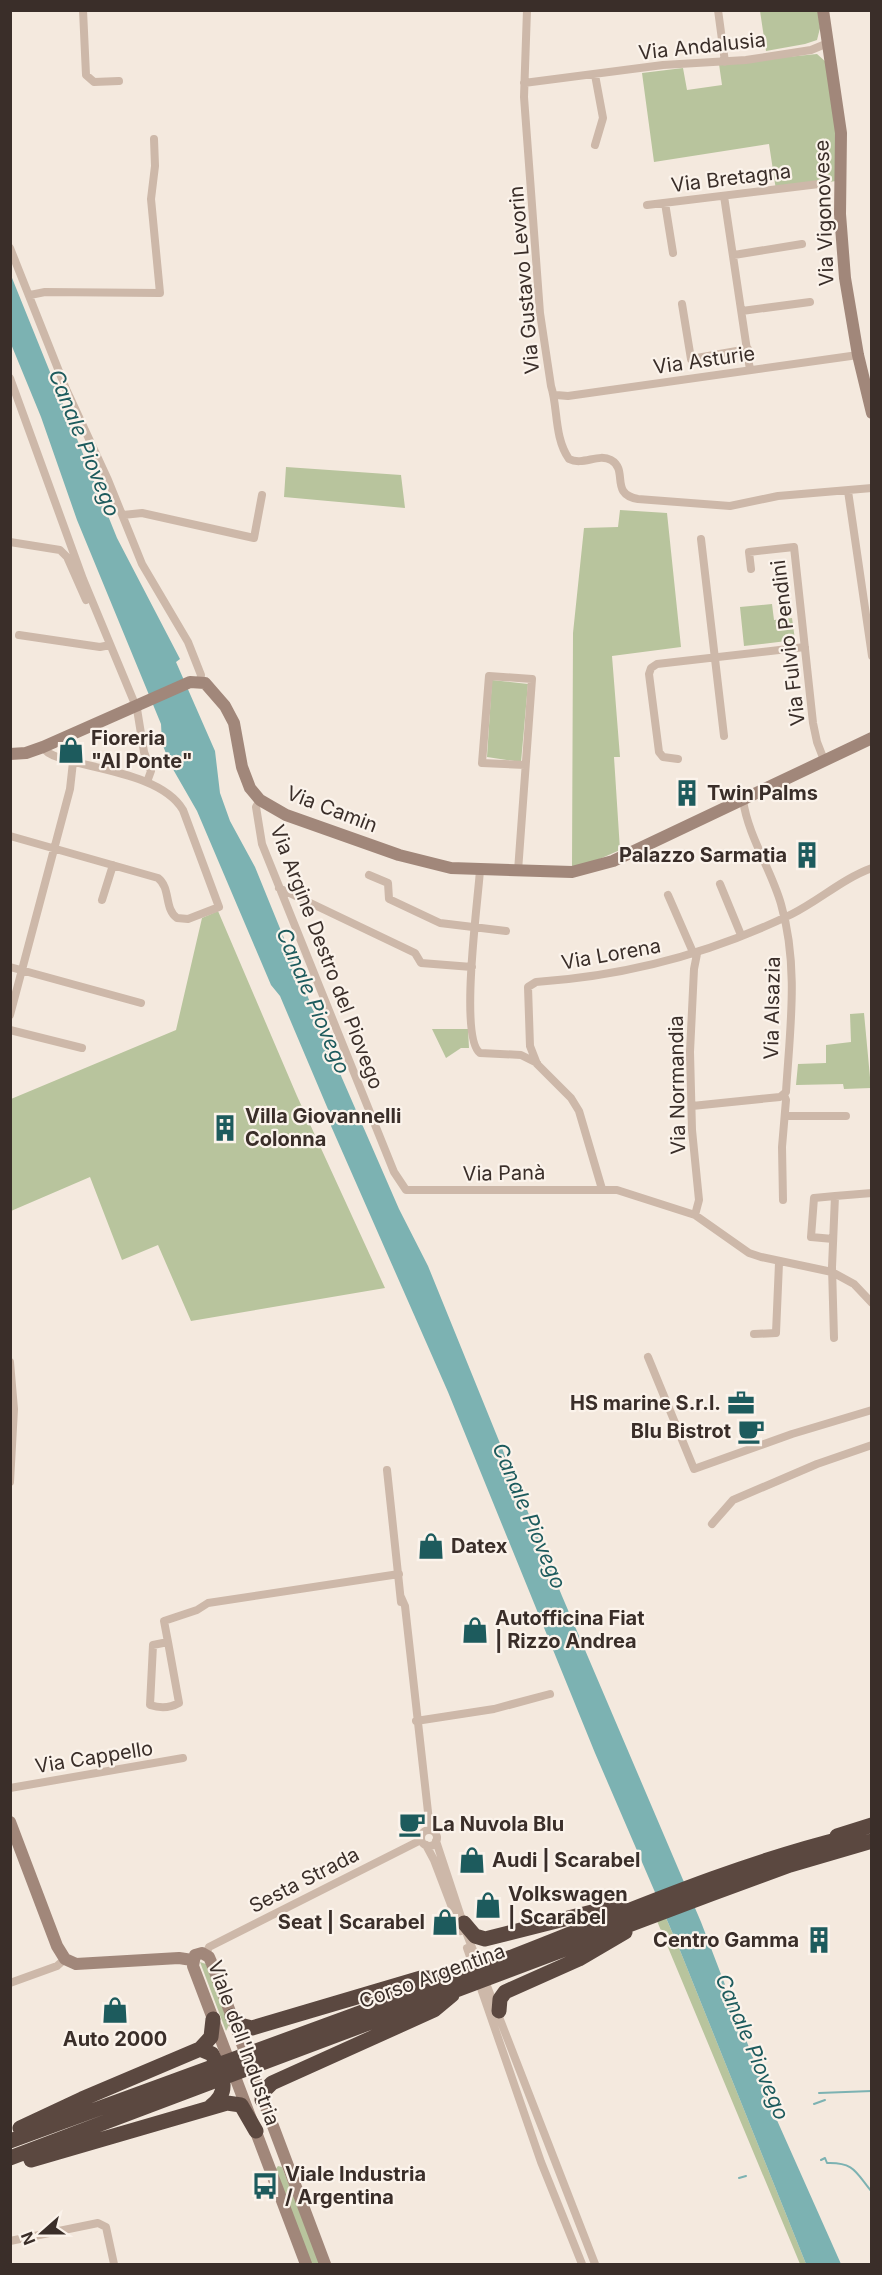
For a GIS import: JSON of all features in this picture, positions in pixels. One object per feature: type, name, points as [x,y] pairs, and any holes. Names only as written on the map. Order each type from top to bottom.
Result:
[{"type":"highway","points":[[804,1848],[872,1825]]},
{"type":"highway","name":"Corso Argentina","points":[[10,2142],[208,2074],[494,1970],[709,1888],[804,1848],[872,1831]]},
{"type":"highway","name":"Corso Argentina","points":[[709,1888],[872,1841]]},
{"type":"highway","points":[[832,1852],[872,1848]]},
{"type":"highway","points":[[464,1923],[475,1936],[485,1939],[600,1910],[639,1914]]},
{"type":"highway","points":[[499,2011],[500,1999],[505,1992],[605,1946],[639,1914]]},
{"type":"highway","points":[[232,2016],[240,2025],[252,2028],[421,1978],[461,1982]]},
{"type":"highway","points":[[262,2100],[263,2092],[272,2083],[434,2010],[461,1982]]},
{"type":"highway","points":[[10,2133],[82,2099],[200,2049],[211,2037],[213,2019]]},
{"type":"highway","points":[[200,2049],[212,2054],[224,2089],[222,2098],[211,2106]]},
{"type":"highway","name":"Corso Argentina","points":[[10,2158],[99,2126],[208,2074]]},
{"type":"highway","points":[[10,2166],[105,2140],[211,2106],[236,2102],[241,2105],[256,2131]]},
{"type":"street","points":[[83,10],[86,75],[94,82],[119,81]]},
{"type":"street","name":"Via Gustavo Levorin","points":[[527,10],[524,83],[540,313],[551,386],[556,395],[554,406],[566,455],[571,461],[578,462],[604,458],[612,460],[617,466],[621,488],[626,495],[638,499],[730,506],[778,496],[848,491]]},
{"type":"street","points":[[718,10],[725,62]]},
{"type":"street","name":"Via Vigonovese","points":[[823,10],[841,133],[842,245],[858,355],[872,413]]},
{"type":"street","name":"Via Andalusia","points":[[524,83],[663,65],[725,62],[829,48]]},
{"type":"street","points":[[595,75],[603,118],[595,145]]},
{"type":"street","points":[[30,295],[45,292],[160,293],[151,199],[155,166],[154,139]]},
{"type":"street","name":"Via Bretagna","points":[[647,205],[819,184]]},
{"type":"street","points":[[724,196],[750,370]]},
{"type":"street","points":[[665,203],[672,253]]},
{"type":"street","points":[[734,255],[802,244]]},
{"type":"street","points":[[10,248],[66,389],[123,515],[148,577],[191,649],[201,675],[195,682],[42,747],[26,753],[10,754]]},
{"type":"street","points":[[742,311],[810,302]]},
{"type":"street","points":[[682,304],[691,359],[747,350]]},
{"type":"street","name":"Via Asturie","points":[[556,395],[568,396],[858,355]]},
{"type":"street","points":[[10,378],[101,623],[141,703],[144,752],[151,771],[147,782]]},
{"type":"street","points":[[872,488],[848,491],[872,656]]},
{"type":"street","points":[[123,515],[142,513],[254,538],[262,495]]},
{"type":"street","points":[[701,539],[724,736]]},
{"type":"street","points":[[10,542],[60,550],[67,557],[79,585],[101,623]]},
{"type":"street","name":"Via Fulvio Pendini","points":[[751,569],[750,552],[794,546],[815,735],[824,760]]},
{"type":"street","points":[[19,635],[100,647],[110,645]]},
{"type":"street","points":[[678,759],[663,758],[659,752],[651,668],[657,664],[804,646]]},
{"type":"street","points":[[518,871],[532,679],[489,675],[482,763],[525,765]]},
{"type":"street","name":"Via Camin","points":[[195,682],[210,687],[230,715],[237,734],[246,782],[260,800],[286,815],[399,855],[451,868],[572,872],[597,867],[872,738]]},
{"type":"street","points":[[10,836],[158,878],[164,882],[171,912],[180,919],[219,907],[183,810],[173,797],[147,782],[101,767],[48,755],[42,747]]},
{"type":"street","points":[[10,1015],[70,789],[73,762]]},
{"type":"street","name":"Via Argine Destro del Piovego","points":[[260,800],[256,815],[262,844],[394,1172],[406,1191]]},
{"type":"street","name":"Via Alsazia","points":[[743,800],[746,816],[781,903],[792,962],[793,987],[784,1095],[783,1200]]},
{"type":"street","points":[[102,900],[113,865]]},
{"type":"street","name":"Via Lorena","points":[[537,1064],[528,1035],[528,987],[531,984],[632,969],[697,954],[784,918],[849,876],[872,868]]},
{"type":"street","points":[[480,870],[472,967],[471,1028],[474,1048],[483,1054],[521,1055],[537,1064],[571,1098],[579,1111],[602,1189]]},
{"type":"street","points":[[369,875],[386,882],[388,897],[393,901],[440,923],[506,931]]},
{"type":"street","points":[[720,884],[741,935]]},
{"type":"street","points":[[279,888],[415,953],[422,963],[472,967]]},
{"type":"street","name":"Via Lorena","points":[[668,895],[692,950],[697,954]]},
{"type":"street","name":"Via Normandia","points":[[695,1215],[699,1200],[692,1106],[691,1012],[697,954]]},
{"type":"street","points":[[10,967],[21,974],[141,1003]]},
{"type":"street","points":[[10,976],[21,974]]},
{"type":"street","points":[[10,1030],[82,1048]]},
{"type":"street","points":[[692,1106],[784,1095]]},
{"type":"street","points":[[785,1116],[846,1116]]},
{"type":"street","name":"Via Panà","points":[[406,1191],[617,1190],[695,1215],[749,1253],[779,1263],[832,1272],[854,1284],[872,1304]]},
{"type":"street","points":[[833,1239],[811,1237],[814,1198],[872,1193]]},
{"type":"street","points":[[834,1338],[832,1272],[835,1197]]},
{"type":"street","points":[[754,1334],[776,1333],[779,1263]]},
{"type":"street","points":[[648,1357],[694,1469],[792,1434],[872,1410]]},
{"type":"street","points":[[10,1482],[11,1367]]},
{"type":"street","points":[[712,1524],[733,1500],[817,1464],[872,1445]]},
{"type":"street","points":[[387,1470],[402,1623],[407,1638],[430,1830],[436,1834],[436,1841],[464,1923],[595,2265]]},
{"type":"street","points":[[168,1642],[153,1645],[150,1705],[155,1707],[172,1707],[179,1703],[168,1642],[164,1621],[197,1610],[208,1603],[399,1574]]},
{"type":"street","points":[[416,1721],[494,1709],[550,1694]]},
{"type":"street","name":"Via Cappello","points":[[10,1788],[183,1758]]},
{"type":"street","points":[[10,1822],[57,1946],[65,1959],[76,1964],[172,1958],[192,1960]]},
{"type":"street","points":[[430,1830],[422,1833],[424,1843],[434,1860],[470,1956],[541,2158],[582,2265]]},
{"type":"street","name":"Sesta Strada","points":[[206,1954],[209,1947],[424,1843],[436,1841]]},
{"type":"street","name":"Viale dell'Industria","points":[[306,2265],[213,2019],[192,1960],[195,1955],[206,1954],[232,2016],[325,2265]]},
{"type":"street","points":[[10,1983],[57,1965],[65,1959]]},
{"type":"street","points":[[541,2158],[550,2165],[556,2163]]},
{"type":"street","points":[[553,2188],[552,2176],[557,2175],[563,2179]]},
{"type":"street","points":[[10,2241],[98,2223],[106,2227],[109,2234],[114,2265]]},
{"type":"green space","points":[[760,11],[818,11],[820,28],[817,40],[766,51]]},
{"type":"green space","points":[[817,54],[827,63],[836,125],[836,181],[776,190],[769,144],[654,162],[642,73],[683,68],[687,90],[722,85],[719,64]]},
{"type":"green space","points":[[286,467],[401,475],[405,508],[284,497]]},
{"type":"green space","points":[[620,510],[667,513],[681,647],[612,656],[620,757],[614,757],[620,850],[588,864],[572,867],[573,633],[584,528],[618,527]]},
{"type":"green space","points":[[772,604],[774,620],[792,618],[795,640],[744,646],[740,607]]},
{"type":"green space","points":[[492,680],[528,684],[521,762],[487,757]]},
{"type":"green space","points":[[218,911],[297,1096],[385,1288],[191,1321],[158,1245],[122,1260],[90,1177],[11,1211],[11,1099],[176,1030],[202,918]]},
{"type":"green space","points":[[864,1013],[871,1088],[844,1089],[843,1084],[796,1085],[798,1064],[826,1063],[826,1045],[851,1042],[850,1014]]},
{"type":"green space","points":[[432,1029],[468,1029],[469,1048],[461,1048],[446,1058]]},
{"type":"green space","points":[[666,1918],[806,2264],[800,2264],[657,1921]]},
{"type":"green space","points":[[200,1962],[206,1964],[229,2025],[226,2031]]},
{"type":"green space","points":[[278,2166],[282,2167],[320,2264],[311,2264],[275,2170]]},
{"type":"water","name":"Canale Piovego","points":[[10,273],[117,538],[180,659],[176,662],[215,751],[220,793],[230,821],[255,867],[325,1039],[399,1209],[428,1266],[562,1596],[701,1922],[776,2118],[841,2264],[806,2264],[679,1948],[595,1753],[448,1392],[331,1126],[330,1114],[280,996],[271,985],[197,811],[170,764],[162,743],[161,724],[77,520],[41,417],[11,344]]},
{"type":"waterway","points":[[819,2093],[872,2091]]},
{"type":"waterway","points":[[814,2104],[825,2100]]},
{"type":"waterway","points":[[821,2160],[825,2158],[827,2163],[844,2164],[854,2170],[872,2192]]},
{"type":"waterway","points":[[739,2178],[746,2176]]},
{"type":"place","name":"Fioreria \"Al Ponte\"","points":[[71,750]]},
{"type":"place","name":"Twin Palms","points":[[687,793]]},
{"type":"place","name":"Palazzo Sarmatia","points":[[807,855]]},
{"type":"place","name":"Villa Giovannelli Colonna","points":[[225,1128]]},
{"type":"place","name":"HS marine S.r.l.","points":[[741,1403]]},
{"type":"place","name":"Blu Bistrot","points":[[751,1431]]},
{"type":"place","name":"Datex","points":[[431,1546]]},
{"type":"place","name":"Autofficina Fiat | Rizzo Andrea","points":[[475,1630]]},
{"type":"place","name":"La Nuvola Blu","points":[[412,1824]]},
{"type":"place","name":"Audi | Scarabel","points":[[472,1860]]},
{"type":"place","name":"Volkswagen | Scarabel","points":[[488,1905]]},
{"type":"place","name":"Seat | Scarabel","points":[[445,1922]]},
{"type":"place","name":"Centro Gamma","points":[[819,1940]]},
{"type":"place","name":"Auto 2000","points":[[115,2010]]},
{"type":"place","name":"Viale Industria / Argentina","points":[[265,2186]]}]
